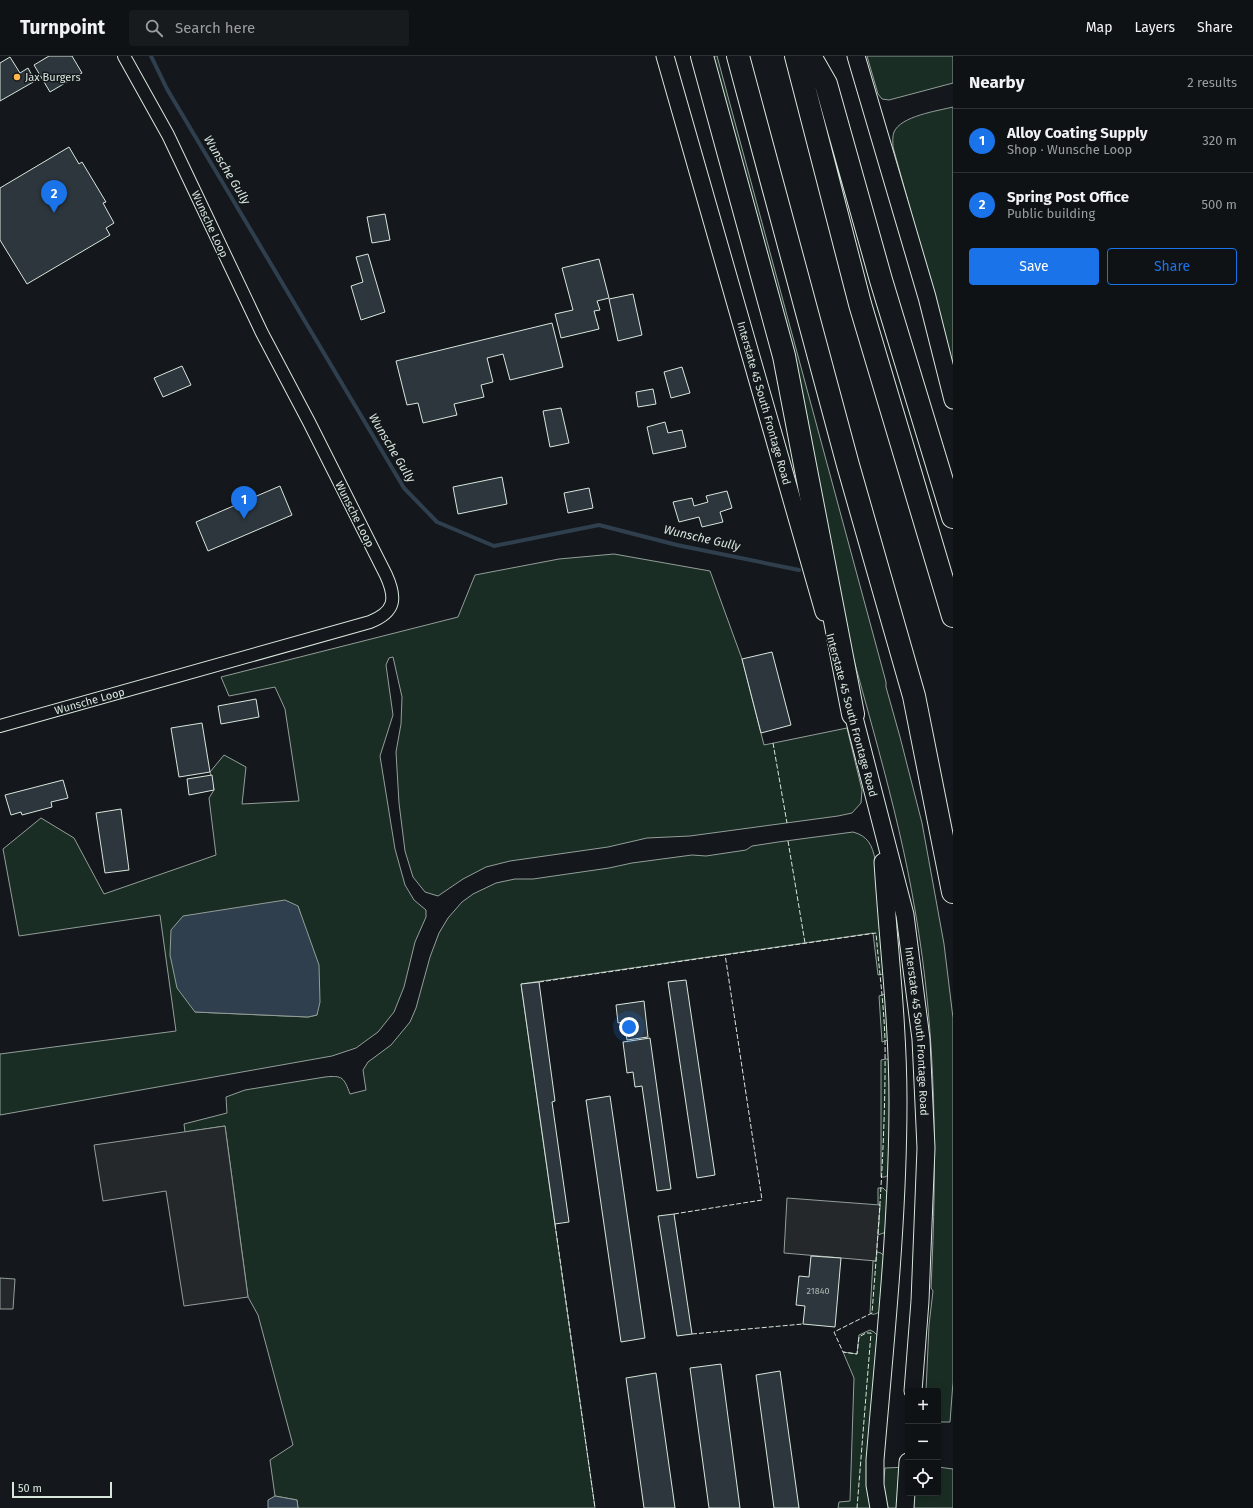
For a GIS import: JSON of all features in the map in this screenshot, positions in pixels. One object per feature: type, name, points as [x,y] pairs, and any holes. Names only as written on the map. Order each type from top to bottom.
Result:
[{"type":"highway","points":[[702,56],[784,356],[853,714]]},
{"type":"highway","points":[[738,56],[848,465],[914,696],[953,892]]},
{"type":"highway","points":[[796,56],[860,304],[953,616]]},
{"type":"highway","points":[[810,56],[826,84],[881,280],[953,517]]},
{"type":"main road","name":"Interstate 45 South Frontage Road","points":[[665,56],[853,714],[905,915],[921,1039],[926,1148],[920,1301],[913,1388]]},
{"type":"main road","points":[[856,56],[927,297],[953,400]]},
{"type":"main road","points":[[879,1508],[875,1485],[875,1460],[896,1192],[898,1100],[898,1051],[894,983],[886,904],[880,818]]},
{"type":"main road","points":[[905,1508],[906,1496]]},
{"type":"street","name":"Wunsche Loop","points":[[0,726],[370,622],[386,614],[392,601],[390,585],[382,568],[309,422],[262,333],[168,136],[124,56]]},
{"type":"green space","points":[[707,56],[717,56],[886,682],[886,687],[922,823],[944,944],[953,1018],[953,1382],[950,1422],[941,1422],[941,1388],[926,1388],[929,1325],[933,1291],[931,1288],[934,1193],[934,1098],[928,1004],[922,957],[908,870],[899,830],[836,591]]},
{"type":"green space","points":[[867,56],[953,56],[953,83],[889,100],[882,99],[878,94]]},
{"type":"green space","points":[[953,107],[953,364],[893,147],[893,136],[898,126],[912,118],[929,112]]},
{"type":"green space","points":[[614,554],[710,571],[742,659],[764,745],[847,728],[862,790],[861,803],[852,813],[838,816],[690,836],[647,838],[608,847],[510,861],[486,867],[463,879],[438,896],[425,892],[413,877],[405,851],[399,803],[396,752],[401,724],[402,697],[393,657],[389,658],[386,665],[393,715],[380,756],[395,849],[405,885],[414,900],[426,910],[426,917],[415,942],[404,987],[394,1012],[378,1032],[356,1048],[332,1056],[0,1115],[0,1054],[176,1031],[160,915],[19,936],[3,849],[41,818],[74,838],[104,894],[216,855],[209,798],[214,790],[210,772],[224,755],[246,767],[242,804],[299,801],[285,709],[275,687],[229,696],[221,677],[458,617],[475,575],[559,559]],"holes":[[[298,906],[302,920],[317,1015],[308,1017],[195,1012]]]},
{"type":"green space","points":[[853,832],[862,836],[871,845],[875,859],[887,970],[883,974],[878,975],[873,933],[521,984],[595,1508],[298,1508],[297,1500],[275,1496],[270,1460],[293,1445],[258,1315],[248,1297],[225,1126],[185,1132],[184,1124],[227,1113],[226,1097],[245,1090],[331,1076],[342,1079],[350,1094],[366,1090],[363,1070],[368,1062],[391,1045],[410,1022],[416,1008],[430,957],[439,933],[448,918],[462,902],[473,894],[496,883],[515,879],[533,879],[692,855],[706,856],[746,850],[752,846]]},
{"type":"green space","points":[[888,993],[891,1039],[882,1042],[879,996]]},
{"type":"green space","points":[[881,1060],[892,1060],[890,1174],[885,1177],[881,1177]]},
{"type":"green space","points":[[878,1188],[883,1188],[889,1194],[886,1232],[878,1235],[880,1205],[878,1204]]},
{"type":"green space","points":[[877,1252],[884,1256],[881,1310],[873,1314],[870,1313],[873,1261],[876,1261]]},
{"type":"green space","points":[[870,1330],[878,1336],[867,1485],[871,1508],[838,1508],[839,1502],[850,1501],[854,1378],[843,1352],[857,1354],[859,1335]]},
{"type":"green space","points":[[905,1467],[905,1496],[941,1496],[941,1467],[953,1469],[953,1508],[888,1508],[883,1489],[885,1468]]},
{"type":"shaded area","points":[[225,1126],[248,1297],[184,1306],[166,1191],[103,1201],[94,1145]]},
{"type":"shaded area","points":[[787,1198],[880,1205],[876,1261],[784,1253]]},
{"type":"shaded area","points":[[0,1278],[15,1279],[13,1309],[0,1309]]},
{"type":"water","points":[[285,900],[298,906],[319,965],[320,1002],[317,1015],[308,1017],[195,1012],[177,988],[170,955],[171,930],[183,916]]},
{"type":"water","points":[[275,1496],[297,1500],[298,1508],[268,1508],[268,1500]]},
{"type":"building","points":[[49,56],[72,56],[82,73],[50,92],[34,65]]},
{"type":"building","name":"Jax Burgers","points":[[10,57],[20,73],[28,68],[35,81],[0,101],[0,63]]},
{"type":"building","points":[[69,147],[79,164],[82,162],[106,202],[103,203],[114,223],[106,228],[110,235],[27,284],[0,240],[0,188]]},
{"type":"building","points":[[385,214],[390,240],[372,243],[367,217]]},
{"type":"building","points":[[368,254],[385,312],[361,320],[351,286],[363,282],[356,257]]},
{"type":"building","points":[[599,259],[609,298],[597,301],[600,310],[594,311],[599,329],[561,338],[555,314],[573,310],[562,268]]},
{"type":"building","points":[[633,294],[642,335],[618,341],[609,299]]},
{"type":"building","points":[[552,323],[563,367],[510,380],[503,354],[487,358],[493,382],[481,385],[484,397],[454,404],[457,415],[423,423],[418,403],[407,405],[396,361]]},
{"type":"building","points":[[182,366],[191,385],[163,397],[154,378]]},
{"type":"building","points":[[682,367],[690,393],[671,398],[664,372]]},
{"type":"building","points":[[653,389],[656,404],[638,407],[636,392]]},
{"type":"building","points":[[561,408],[569,443],[550,447],[543,411]]},
{"type":"building","points":[[665,422],[668,433],[682,430],[686,447],[653,454],[647,427]]},
{"type":"building","points":[[502,477],[507,504],[458,514],[453,487]]},
{"type":"building","points":[[280,486],[292,515],[208,551],[196,522]]},
{"type":"building","points":[[589,488],[593,508],[568,513],[564,493]]},
{"type":"building","points":[[727,491],[732,508],[720,512],[723,522],[702,527],[699,517],[679,522],[673,502],[692,498],[694,506],[708,502],[706,496]]},
{"type":"building","points":[[772,652],[791,725],[761,733],[742,659]]},
{"type":"building","points":[[256,699],[259,717],[221,724],[218,706]]},
{"type":"building","points":[[202,723],[210,772],[179,777],[171,728]]},
{"type":"building","points":[[212,775],[214,790],[189,795],[187,779]]},
{"type":"building","points":[[63,780],[68,798],[51,802],[52,807],[22,815],[21,812],[11,815],[5,795]]},
{"type":"building","points":[[121,809],[129,870],[105,873],[96,813]]},
{"type":"building","points":[[686,980],[715,1175],[697,1178],[668,982]]},
{"type":"building","points":[[539,982],[555,1101],[552,1102],[569,1222],[555,1224],[521,984]]},
{"type":"building","points":[[644,1001],[648,1037],[627,1040],[624,1022],[618,1023],[616,1005]]},
{"type":"building","points":[[650,1038],[671,1189],[657,1191],[642,1086],[635,1087],[633,1072],[627,1073],[623,1042]]},
{"type":"building","points":[[610,1096],[645,1338],[621,1342],[586,1100]]},
{"type":"building","points":[[674,1214],[692,1334],[677,1336],[658,1216]]},
{"type":"building","points":[[811,1256],[841,1258],[835,1327],[803,1324],[805,1306],[796,1305],[799,1276],[809,1277]]},
{"type":"building","points":[[721,1364],[740,1508],[709,1508],[690,1368]]},
{"type":"building","points":[[780,1371],[799,1508],[774,1508],[756,1375]]},
{"type":"building","points":[[656,1373],[675,1508],[644,1508],[626,1378]]},
{"type":"waterway","name":"Wunsche Gully","points":[[151,56],[167,89],[404,488],[437,522],[494,546],[599,525],[677,545],[799,570]]},
{"type":"fence","points":[[773,743],[787,823]]},
{"type":"fence","points":[[788,841],[805,943]]},
{"type":"fence","points":[[539,982],[876,933],[884,1014],[885,1075],[882,1177],[872,1313],[834,1332],[843,1352],[857,1354],[859,1337],[866,1333],[871,1333],[857,1508]]},
{"type":"fence","points":[[674,1214],[762,1200],[725,954]]},
{"type":"fence","points":[[555,1224],[595,1508]]},
{"type":"fence","points":[[692,1334],[803,1324]]},
{"type":"place","name":"Jax Burgers","points":[[17,77]]},
{"type":"place","name":"Spring Post Office","points":[[54,213]]},
{"type":"place","name":"Alloy Coating Supply","points":[[244,519]]}]
